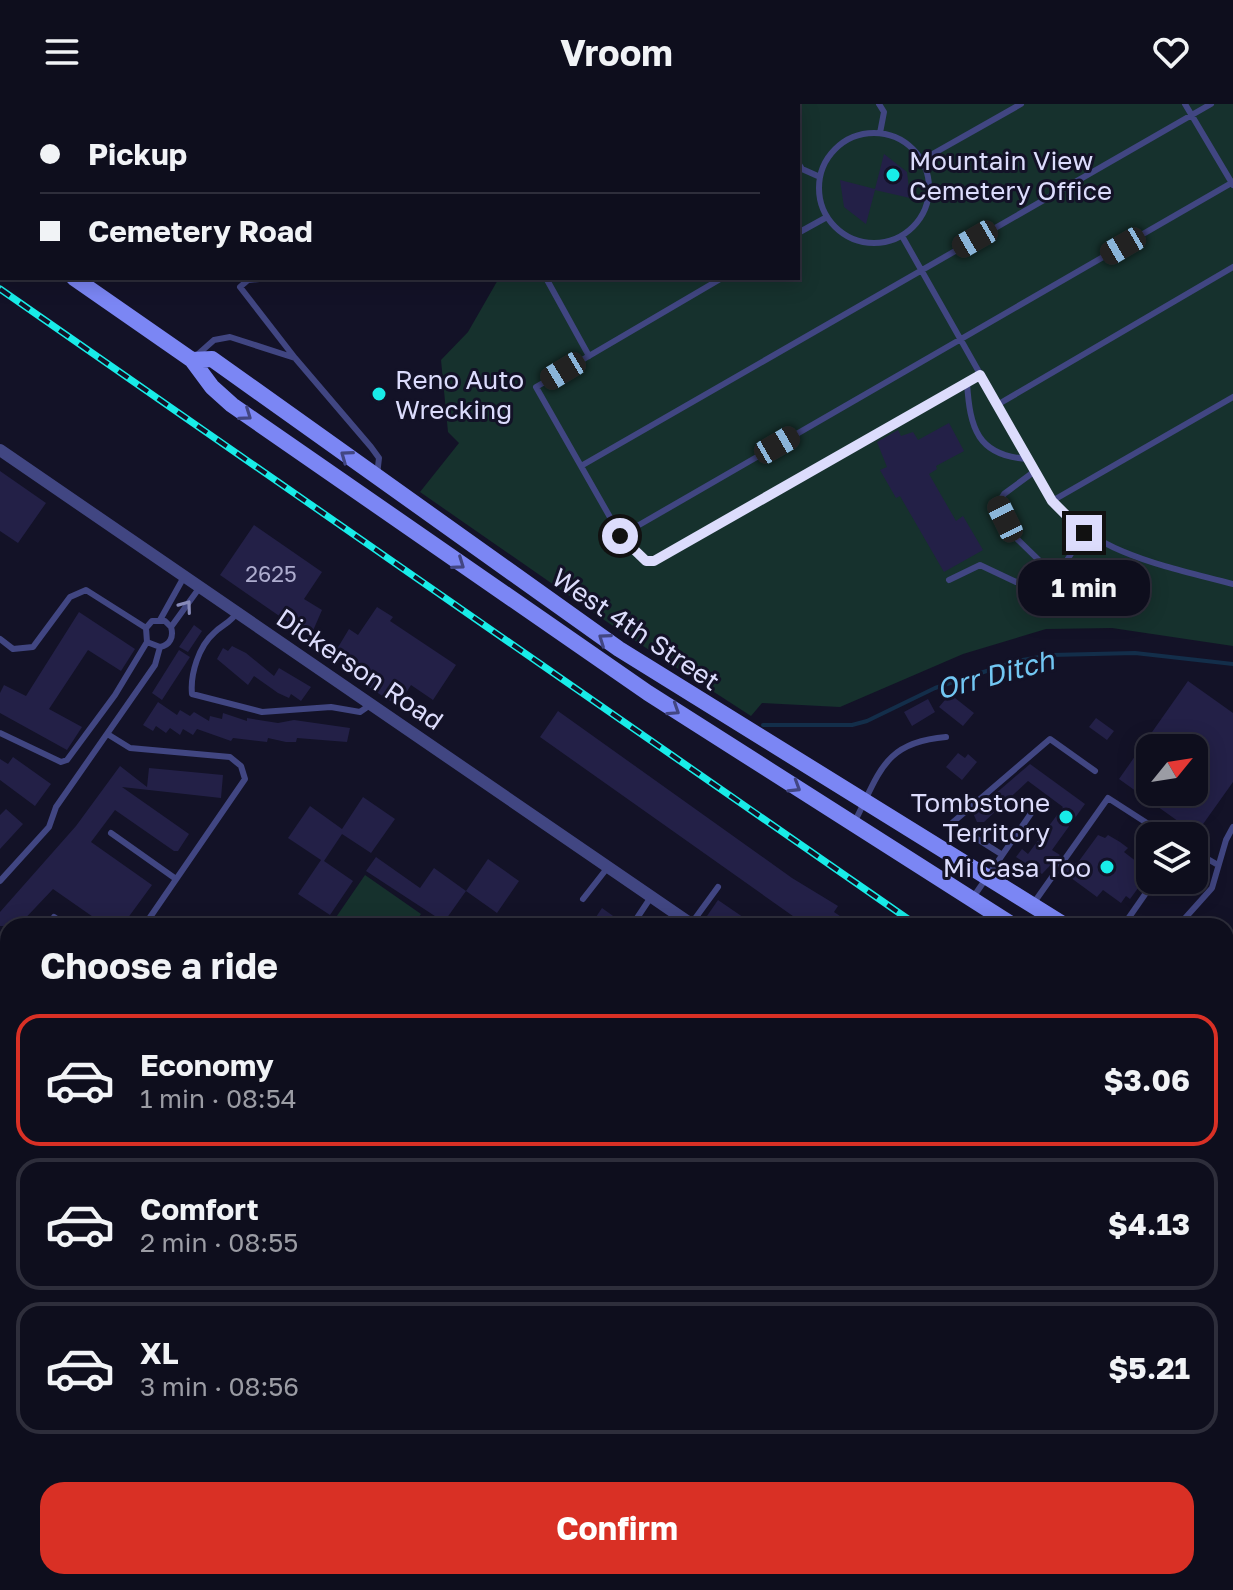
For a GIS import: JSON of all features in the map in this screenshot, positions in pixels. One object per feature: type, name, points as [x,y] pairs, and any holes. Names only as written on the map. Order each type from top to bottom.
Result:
[{"type":"main road","name":"West 4th Street","points":[[77,280],[192,360],[212,387],[232,405],[611,668],[1002,918]]},
{"type":"main road","name":"West 4th Street","points":[[192,360],[212,359],[619,649],[1053,918]]},
{"type":"street","name":"Dickerson Road","points":[[0,450],[201,585],[682,918]]},
{"type":"lane","points":[[879,104],[884,112],[880,133]]},
{"type":"lane","points":[[922,160],[1021,104]]},
{"type":"lane","points":[[620,536],[1233,183],[1185,104]]},
{"type":"lane","points":[[581,466],[1211,104]]},
{"type":"lane","points":[[880,133],[900,139],[922,160],[929,179],[929,200],[921,218],[902,236],[878,244],[858,241],[840,232],[827,217],[820,197],[820,177],[827,158],[842,143],[860,134],[880,133]]},
{"type":"lane","points":[[800,166],[820,177]]},
{"type":"lane","points":[[800,232],[827,217]]},
{"type":"lane","points":[[902,236],[1052,501],[1084,533],[1149,561],[1233,584]]},
{"type":"lane","points":[[997,405],[1233,267]]},
{"type":"lane","points":[[248,280],[240,287],[379,458],[377,479]]},
{"type":"lane","points":[[547,280],[589,356]]},
{"type":"lane","points":[[719,280],[536,387],[620,536],[646,561],[654,561],[980,375]]},
{"type":"lane","points":[[192,360],[214,340],[230,337],[295,358]]},
{"type":"lane","points":[[967,383],[970,419],[976,434],[1006,458],[1028,459]]},
{"type":"lane","points":[[1052,501],[1233,397]]},
{"type":"lane","points":[[1035,471],[1004,494],[998,504],[1012,534],[1052,573]]},
{"type":"lane","points":[[949,580],[980,565],[1016,582],[1052,573],[1064,565],[1084,533]]},
{"type":"lane","points":[[160,620],[185,575]]},
{"type":"lane","points":[[0,881],[49,827],[56,807],[155,665],[160,647],[171,640],[171,627],[201,585]]},
{"type":"lane","points":[[0,639],[13,649],[33,647],[70,597],[86,590],[146,628]]},
{"type":"lane","points":[[238,611],[232,622],[206,640],[191,683],[192,694],[262,712],[331,707],[360,712],[372,703]]},
{"type":"lane","points":[[0,733],[61,762],[67,760],[115,695],[147,642],[146,628],[152,621],[160,620],[171,627]]},
{"type":"lane","points":[[147,642],[160,647]]},
{"type":"lane","points":[[109,735],[130,748],[230,757],[241,766],[245,779],[149,918]]},
{"type":"lane","points":[[854,824],[883,765],[898,750],[925,739],[946,737]]},
{"type":"lane","points":[[1001,854],[952,823],[1050,739],[1095,771]]},
{"type":"lane","points":[[1033,905],[1108,798],[1145,822]]},
{"type":"lane","points":[[972,899],[1034,809]]},
{"type":"lane","points":[[1185,918],[1212,888],[1233,827]]},
{"type":"lane","points":[[111,833],[176,879]]},
{"type":"lane","points":[[1226,840],[1233,846]]},
{"type":"lane","points":[[1208,859],[1218,865]]},
{"type":"lane","points":[[583,899],[608,867]]},
{"type":"lane","points":[[697,918],[718,887]]},
{"type":"lane","points":[[1129,918],[1145,894]]},
{"type":"lane","points":[[637,918],[651,897]]},
{"type":"green space","points":[[800,104],[1233,104],[1233,646],[1112,628],[1046,629],[963,654],[840,707],[762,703],[751,716],[623,633],[420,492],[459,443],[448,432],[441,360],[468,332],[498,280],[800,280]]},
{"type":"green space","points":[[365,875],[421,914],[418,918],[335,918]]},
{"type":"building","points":[[884,154],[907,172],[910,198],[875,190],[866,224],[844,207],[840,180],[875,189]]},
{"type":"building","points":[[949,423],[964,451],[936,466],[937,469],[929,474],[956,521],[963,516],[983,550],[944,572],[900,496],[896,498],[880,470],[887,467],[877,442],[898,430],[901,436],[913,432],[918,440]]},
{"type":"building","points":[[0,471],[46,503],[18,543],[0,531]]},
{"type":"building","points":[[254,525],[322,572],[304,599],[322,610],[312,633],[290,619],[288,622],[220,575]]},
{"type":"building","points":[[377,607],[393,617],[390,621],[456,665],[433,700],[411,685],[398,706],[367,686],[375,674],[337,649],[349,629],[358,635]]},
{"type":"building","points":[[79,612],[135,649],[121,671],[88,650],[49,709],[82,727],[67,750],[0,713],[0,693],[4,685],[26,696]]},
{"type":"building","points":[[194,625],[202,631],[188,652],[179,647]]},
{"type":"building","points":[[232,646],[246,653],[274,676],[279,668],[311,687],[301,701],[291,694],[289,698],[278,693],[254,676],[248,685],[217,659],[223,648],[228,651]]},
{"type":"building","points":[[179,650],[190,657],[162,700],[152,693]]},
{"type":"building","points":[[1188,681],[1233,713],[1233,782],[1205,822],[1179,822],[1157,806],[1208,806],[1208,734],[1151,734]]},
{"type":"building","points":[[950,694],[974,713],[963,726],[939,707]]},
{"type":"building","points":[[928,699],[935,712],[912,726],[904,712]]},
{"type":"building","points":[[158,702],[177,715],[180,710],[190,716],[194,712],[209,721],[210,716],[222,719],[223,713],[247,721],[247,718],[278,723],[294,720],[350,728],[347,742],[297,738],[296,742],[268,738],[267,742],[233,738],[231,741],[197,729],[193,735],[183,729],[180,735],[170,728],[166,733],[156,726],[153,731],[143,725]]},
{"type":"building","points":[[558,711],[792,878],[838,906],[834,912],[843,918],[796,918],[540,737]]},
{"type":"building","points":[[1096,718],[1114,731],[1107,740],[1089,727]]},
{"type":"building","points":[[958,753],[965,758],[968,754],[977,762],[962,780],[946,767]]},
{"type":"building","points":[[1136,755],[1136,791],[1119,779]]},
{"type":"building","points":[[13,757],[51,784],[35,806],[0,780],[0,759],[8,764]]},
{"type":"building","name":"Tombstone Territory","points":[[1030,764],[1085,804],[1052,850],[1060,855],[1042,874],[1016,857],[1022,849],[1028,854],[1063,807],[1028,781],[984,822],[977,822],[973,813]]},
{"type":"building","points":[[120,766],[147,787],[149,768],[223,775],[221,798],[122,787],[189,834],[178,851],[174,851],[115,810],[91,842],[152,885],[128,918],[95,918],[53,889],[26,918],[0,918],[0,912],[76,826]]},
{"type":"building","points":[[363,797],[395,819],[371,853],[342,834],[324,861],[353,881],[330,915],[298,894],[321,860],[288,838],[310,806],[342,829]]},
{"type":"building","points":[[6,809],[23,824],[0,849],[0,815]]},
{"type":"building","name":"Mi Casa Too","points":[[1098,835],[1105,838],[1108,835],[1128,848],[1124,852],[1136,861],[1136,891],[1130,899],[1126,896],[1121,903],[1103,890],[1097,897],[1063,872],[1070,862],[1073,865]]},
{"type":"building","points":[[376,857],[420,888],[434,868],[466,891],[447,918],[438,918],[366,871]]},
{"type":"building","points":[[488,859],[519,881],[497,913],[466,891]]},
{"type":"building","points":[[718,900],[744,918],[710,918],[707,916]]},
{"type":"building","points":[[602,908],[616,918],[595,918]]},
{"type":"waterway","name":"Orr Ditch","points":[[763,725],[852,725],[867,721],[935,688],[1017,661],[1051,655],[1135,653],[1233,664]]},
{"type":"railway","points":[[0,289],[906,918]]},
{"type":"place","name":"Mountain View Cemetery Office","points":[[893,175]]},
{"type":"place","name":"Reno Auto Wrecking","points":[[379,394]]},
{"type":"place","name":"Tombstone Territory","points":[[1066,817]]},
{"type":"place","name":"Mi Casa Too","points":[[1107,867]]},
{"type":"route","points":[[620,536],[646,561],[654,561],[980,375],[1052,501],[1069,522],[1084,533]]}]
